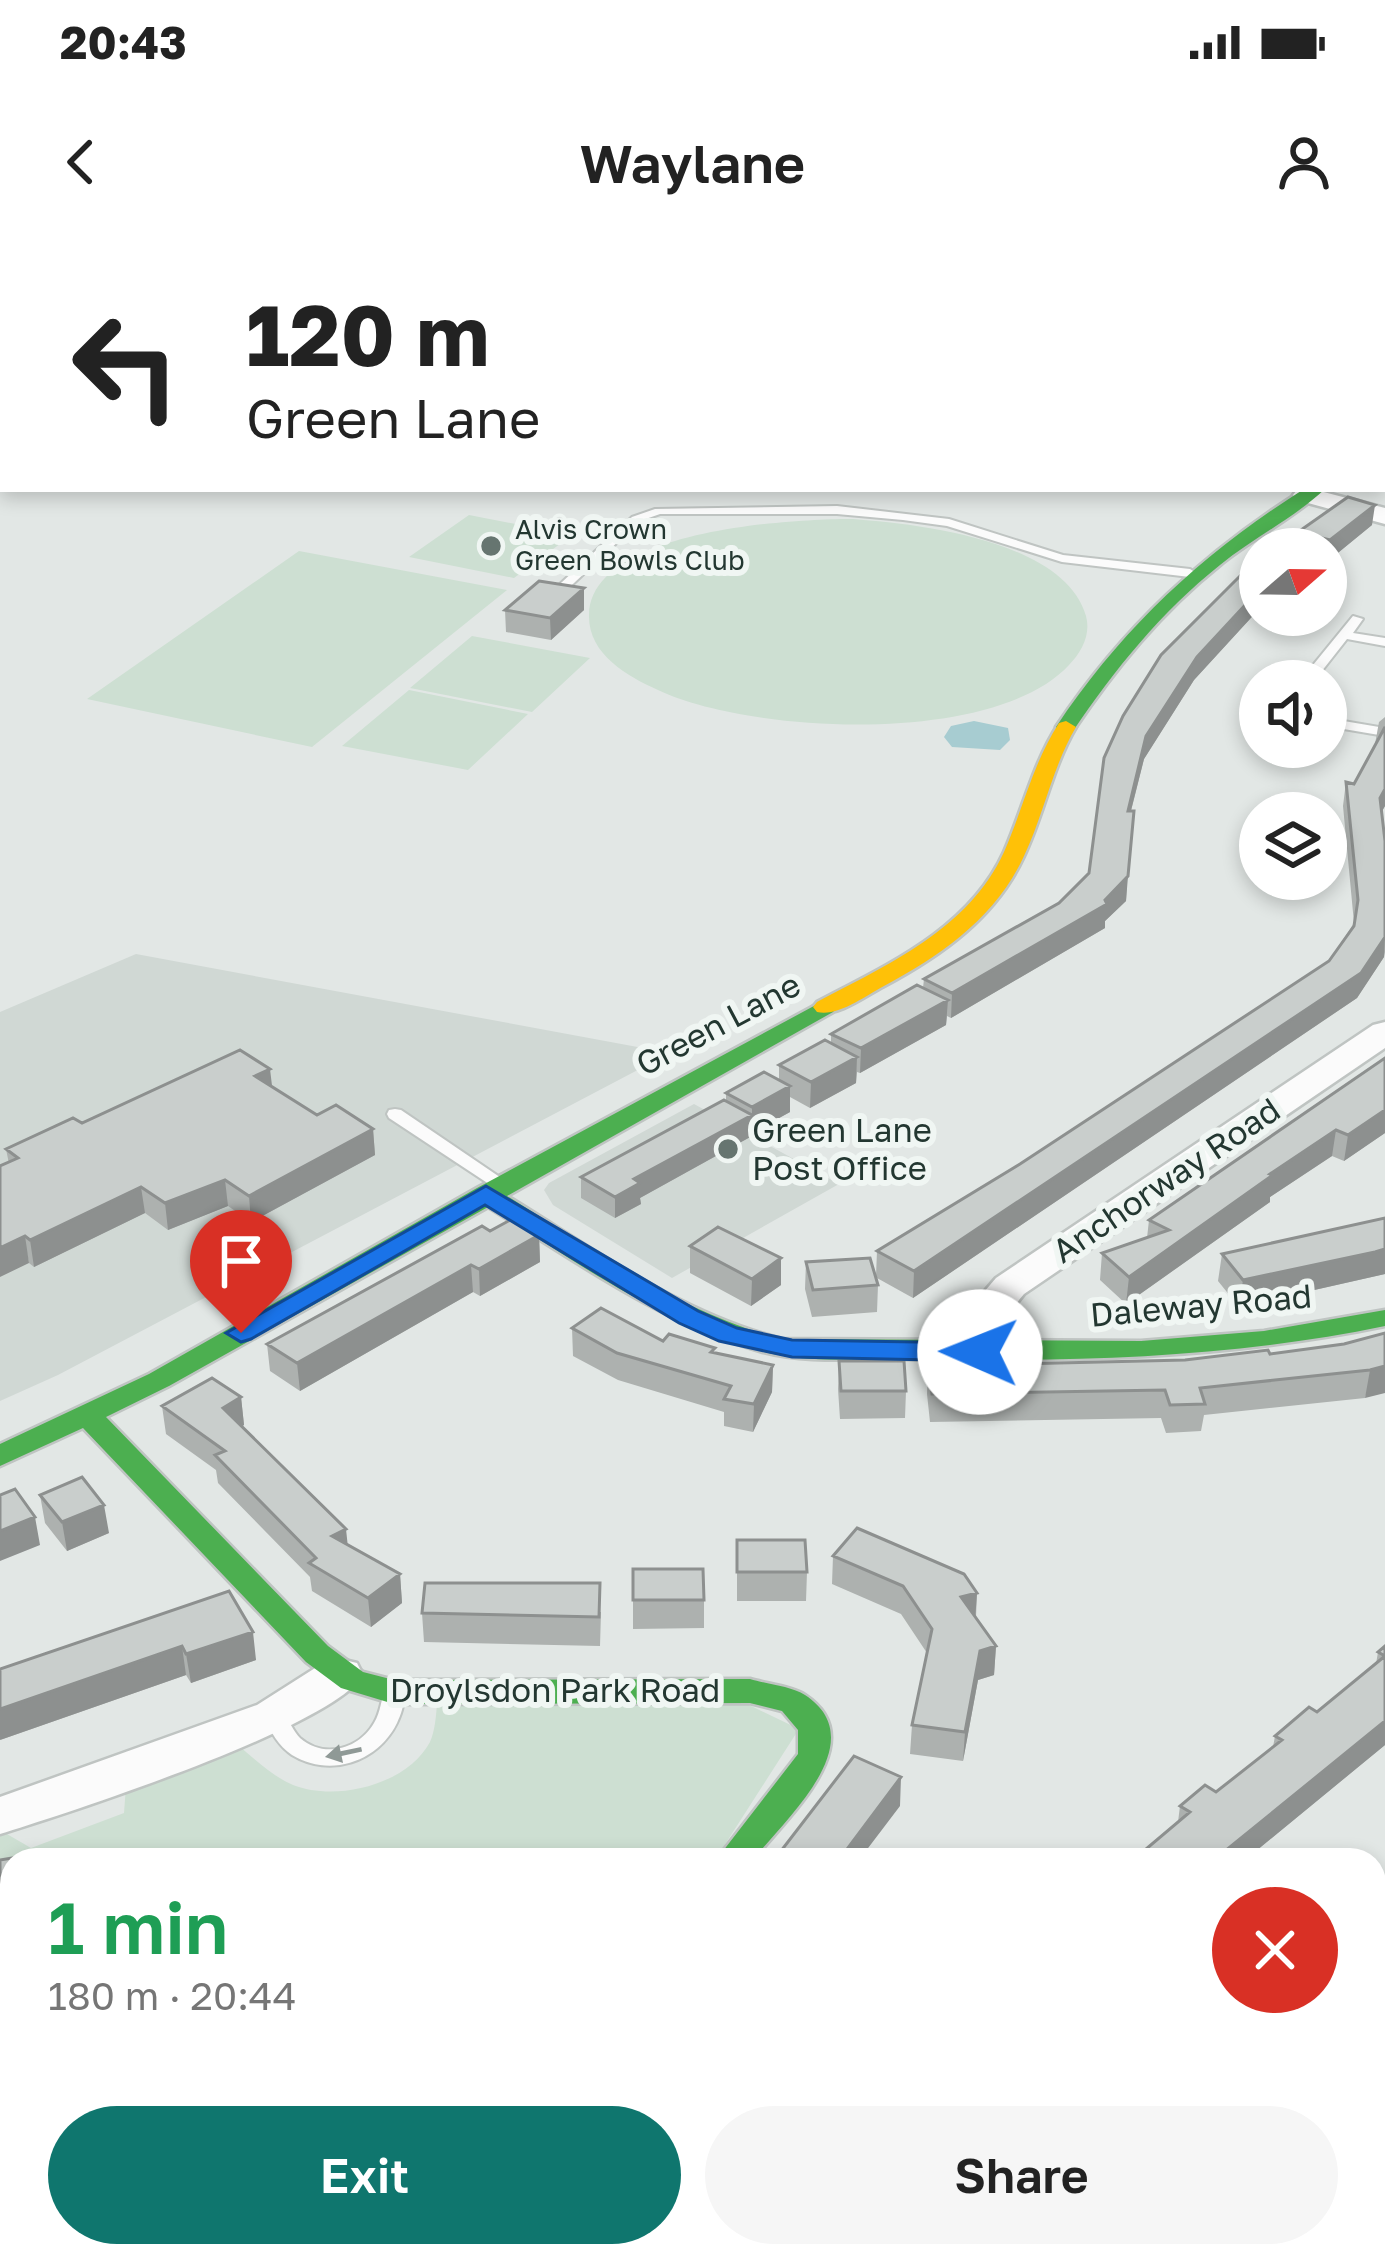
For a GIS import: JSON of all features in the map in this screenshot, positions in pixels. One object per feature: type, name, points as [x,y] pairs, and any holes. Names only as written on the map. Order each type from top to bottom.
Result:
[{"type":"street","points":[[1311,492],[1385,516]]},
{"type":"street","name":"Green Lane","points":[[0,1456],[89,1417],[903,965],[969,916],[996,889],[1055,744],[1145,616],[1190,572],[1311,492]]},
{"type":"street","name":"Anchorway Road","points":[[980,1352],[986,1313],[1010,1286],[1385,1032]]},
{"type":"street","name":"Daleway Road","points":[[494,1189],[688,1317],[729,1335],[792,1348],[980,1352],[1180,1348],[1333,1330],[1385,1318]]},
{"type":"street","name":"Droylsdon Park Road","points":[[89,1417],[340,1675],[364,1687],[394,1691],[750,1691],[794,1703],[815,1727],[815,1757],[743,1848]]},
{"type":"street","points":[[0,1816],[274,1717],[340,1675]]},
{"type":"lane","points":[[553,596],[636,519],[659,511],[837,510],[903,515],[950,523],[1062,558],[1190,572]]},
{"type":"lane","points":[[1347,632],[1357,619]]},
{"type":"lane","points":[[1347,635],[1385,642]]},
{"type":"lane","points":[[1324,660],[1344,636]]},
{"type":"lane","points":[[1347,726],[1385,732]]},
{"type":"lane","points":[[395,1114],[494,1189]]},
{"type":"lane","points":[[274,1717],[297,1748],[318,1757],[348,1755],[381,1734],[392,1714],[394,1691]]},
{"type":"shaded area","points":[[136,954],[670,1053],[58,1375],[0,1401],[0,1012]]},
{"type":"shaded area","points":[[694,1104],[839,1184],[672,1278],[553,1205],[544,1190]]},
{"type":"green space","name":"Alvis Crown Green Bowls Club","points":[[469,515],[572,535],[514,578],[409,557]]},
{"type":"green space","points":[[853,519],[986,541],[1049,569],[1072,590],[1086,616],[1081,649],[1069,665],[1034,691],[986,709],[931,720],[809,723],[699,705],[658,690],[612,662],[595,641],[589,615],[598,586],[623,564],[658,547],[744,527]]},
{"type":"green space","points":[[299,551],[507,590],[312,747],[87,699]]},
{"type":"green space","points":[[472,636],[590,658],[532,712],[410,688]]},
{"type":"green space","points":[[409,690],[528,714],[468,770],[342,746]]},
{"type":"green space","points":[[437,1704],[749,1705],[799,1729],[723,1848],[31,1848],[124,1813],[126,1786],[239,1746],[293,1785],[329,1792],[369,1786],[419,1757],[432,1738]]},
{"type":"green space","points":[[0,1830],[31,1848],[0,1848]]},
{"type":"water","points":[[974,721],[1008,728],[1010,740],[1000,750],[952,747],[944,737],[951,726]]},
{"type":"building","points":[[1348,497],[1375,505],[1345,528],[1304,528]]},
{"type":"building","points":[[1239,577],[1239,612],[1197,657],[1146,736],[1128,811],[1134,811],[1128,876],[1105,900],[1107,904],[952,993],[924,979],[1059,903],[1089,873],[1104,758],[1123,716],[1161,655]]},
{"type":"building","points":[[539,581],[584,588],[550,618],[505,610]]},
{"type":"building","points":[[1385,727],[1385,789],[1380,798],[1385,937],[1361,973],[914,1271],[877,1251],[1020,1164],[1329,961],[1354,926],[1358,900],[1346,782],[1354,784]]},
{"type":"building","points":[[917,985],[948,1000],[861,1048],[831,1034]]},
{"type":"building","points":[[825,1040],[857,1057],[811,1082],[779,1065]]},
{"type":"building","points":[[240,1050],[270,1069],[255,1076],[317,1115],[336,1105],[373,1129],[249,1196],[225,1180],[165,1203],[141,1187],[30,1240],[25,1236],[0,1248],[0,1166],[18,1158],[6,1149],[73,1118],[82,1123]]},
{"type":"building","points":[[1385,1058],[1385,1110],[1348,1135],[1336,1130],[1129,1277],[1102,1253],[1169,1230],[1149,1220]]},
{"type":"building","points":[[764,1072],[790,1086],[752,1107],[726,1093]]},
{"type":"building","points":[[724,1100],[752,1115],[634,1179],[640,1183],[615,1197],[581,1177]]},
{"type":"building","points":[[1385,1218],[1385,1249],[1375,1252],[1243,1280],[1222,1254]]},
{"type":"building","points":[[512,1219],[539,1235],[479,1269],[471,1265],[297,1363],[267,1344],[482,1226],[490,1231]]},
{"type":"building","points":[[718,1227],[781,1258],[752,1279],[690,1246]]},
{"type":"building","points":[[870,1258],[878,1285],[813,1290],[806,1262]]},
{"type":"building","points":[[601,1308],[663,1341],[669,1334],[715,1348],[711,1352],[773,1365],[754,1404],[724,1399],[731,1386],[617,1353],[572,1328]]},
{"type":"building","points":[[1385,1333],[1385,1366],[1200,1388],[1205,1404],[1170,1405],[1165,1390],[932,1394],[928,1366],[1185,1360],[1268,1350],[1270,1354]]},
{"type":"building","points":[[839,1361],[904,1361],[906,1391],[841,1391]]},
{"type":"building","points":[[212,1378],[241,1397],[223,1408],[346,1529],[332,1536],[400,1574],[368,1598],[309,1563],[316,1558],[215,1455],[225,1451],[162,1406]]},
{"type":"building","points":[[82,1477],[104,1505],[62,1522],[40,1495]]},
{"type":"building","points":[[15,1489],[35,1517],[0,1531],[0,1495]]},
{"type":"building","points":[[857,1528],[964,1574],[977,1593],[961,1597],[996,1646],[980,1651],[965,1732],[912,1725],[932,1629],[903,1586],[833,1556]]},
{"type":"building","points":[[737,1540],[805,1540],[807,1572],[737,1572]]},
{"type":"building","points":[[633,1569],[703,1569],[704,1600],[633,1600]]},
{"type":"building","points":[[425,1583],[600,1583],[599,1617],[422,1613]]},
{"type":"building","points":[[229,1591],[253,1632],[186,1654],[182,1646],[0,1709],[0,1669]]},
{"type":"building","points":[[1385,1656],[1385,1721],[1229,1848],[1147,1848],[1190,1812],[1180,1806],[1205,1785],[1216,1792],[1282,1740],[1275,1736],[1309,1707],[1317,1712]]},
{"type":"building","points":[[854,1756],[901,1777],[848,1848],[783,1848]]},
{"type":"traffic: fast","points":[[1066,727],[1117,656],[1176,593],[1243,538],[1311,492]]},
{"type":"traffic: fast","points":[[0,1456],[159,1380],[825,1007]]},
{"type":"traffic: fast","points":[[486,1194],[657,1298],[729,1331],[782,1347],[1017,1352],[1141,1349],[1264,1339],[1385,1318]]},
{"type":"traffic: fast","points":[[89,1417],[317,1654],[352,1680],[394,1692],[750,1691],[793,1703],[815,1727],[815,1757],[743,1848]]},
{"type":"traffic: slow","points":[[825,1007],[932,947],[979,908],[1013,857],[1049,758],[1066,727]]},
{"type":"place","name":"Alvis Crown Green Bowls Club","points":[[491,546]]},
{"type":"place","name":"Green Lane Post Office","points":[[728,1149]]},
{"type":"route","points":[[241,1333],[486,1194],[688,1317],[729,1335],[816,1350],[980,1352]]}]
